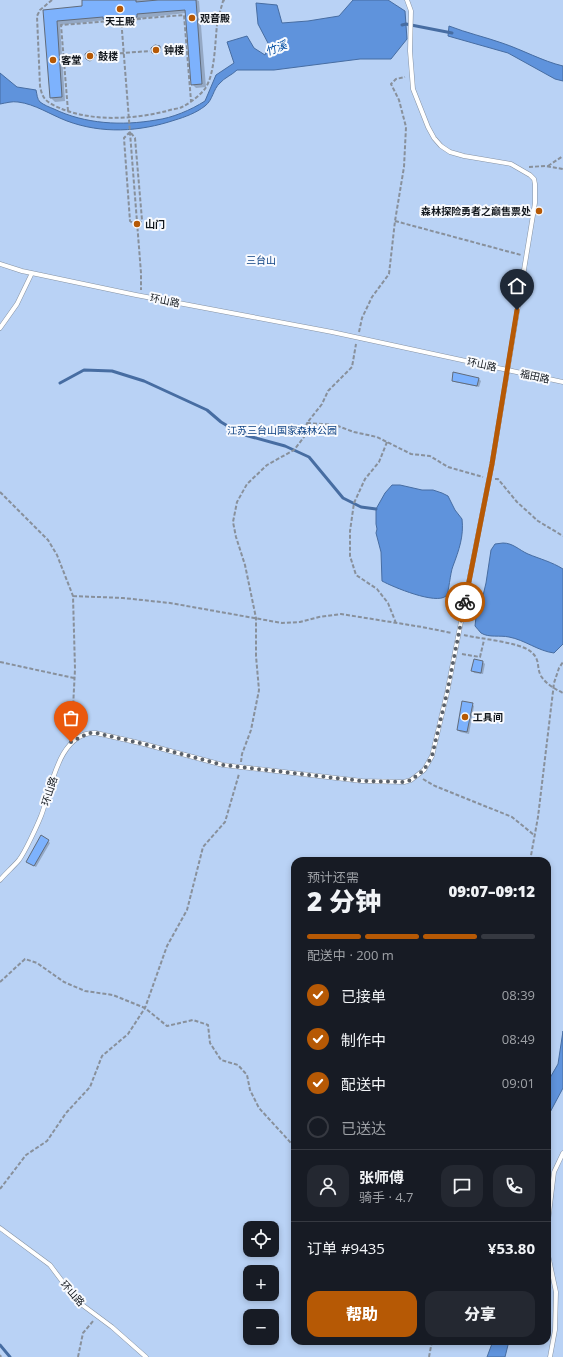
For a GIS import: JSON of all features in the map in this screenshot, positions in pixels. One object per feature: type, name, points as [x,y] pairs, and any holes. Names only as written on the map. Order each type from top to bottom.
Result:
[{"type":"lane","points":[[407,0],[411,11],[410,51],[414,89],[428,127],[434,138],[441,146],[450,152],[464,156],[511,164],[530,175],[536,184],[535,203],[506,370]]},
{"type":"lane","name":"环山路","points":[[0,264],[32,273],[357,337],[506,370],[489,479],[447,693],[432,756],[424,770],[417,776]]},
{"type":"lane","points":[[0,328],[17,304],[32,273]]},
{"type":"lane","name":"福田路","points":[[506,370],[563,382]]},
{"type":"lane","points":[[76,739],[89,733],[96,733],[223,765],[362,781],[404,782],[417,776]]},
{"type":"lane","name":"环山路","points":[[0,880],[20,858],[41,816],[52,779],[65,750],[71,742],[76,739]]},
{"type":"lane","points":[[551,1197],[554,1172],[563,1152]]},
{"type":"lane","name":"环山路","points":[[0,1228],[50,1265],[77,1301],[146,1357]]},
{"type":"lane","points":[[550,1357],[555,1330],[556,1292],[551,1269]]},
{"type":"path","points":[[52,0],[40,10],[37,16],[40,86],[46,101],[68,111],[95,117],[129,119],[182,107],[203,91],[207,86],[213,64],[218,23],[223,1],[225,0]]},
{"type":"path","points":[[68,111],[61,25],[121,19],[184,15],[191,101]]},
{"type":"path","points":[[121,19],[141,273],[140,295]]},
{"type":"path","points":[[96,55],[150,51]]},
{"type":"path","points":[[357,337],[362,318],[372,297],[389,274],[395,221],[404,167],[406,127],[399,100],[392,84],[396,79],[412,75]]},
{"type":"path","points":[[130,132],[135,138],[136,145],[142,220],[137,226]]},
{"type":"path","points":[[130,132],[124,138],[130,221],[137,226]]},
{"type":"path","points":[[548,166],[563,156]]},
{"type":"path","points":[[518,168],[548,166],[563,169]]},
{"type":"path","points":[[395,221],[526,256]]},
{"type":"path","points":[[308,423],[335,425],[354,432],[377,437],[411,454],[430,456],[448,467],[489,479],[498,479],[517,502],[538,521],[563,536]]},
{"type":"path","points":[[387,442],[379,462],[365,479],[354,503],[350,531],[350,556],[356,575],[377,589],[388,604],[396,623]]},
{"type":"path","points":[[0,492],[48,540],[57,555],[73,596],[73,708],[76,739]]},
{"type":"path","points":[[73,596],[123,598],[170,603],[282,623],[300,622],[318,617],[340,614],[517,645],[530,651],[537,659],[541,676],[553,689],[563,693]]},
{"type":"path","points":[[455,652],[480,657],[484,640]]},
{"type":"path","points":[[0,662],[74,678]]},
{"type":"path","points":[[531,857],[553,689],[559,668],[563,662]]},
{"type":"path","points":[[417,776],[435,786],[512,816],[534,836]]},
{"type":"path","points":[[0,982],[25,959],[37,963],[64,982],[85,991],[113,995],[144,1008],[167,1026],[193,1020],[208,1025],[210,1043],[221,1060],[238,1065],[247,1075],[250,1090],[259,1108],[291,1143]]},
{"type":"path","points":[[78,1357],[83,1333],[97,1316]]},
{"type":"path","points":[[429,1357],[431,1345]]},
{"type":"green space","name":"三台山","points":[[0,0],[563,0],[563,1357],[0,1357]]},
{"type":"water","points":[[353,0],[388,0],[405,11],[407,39],[391,59],[360,59],[274,70],[237,70],[218,85],[208,104],[198,111],[183,118],[134,129],[107,130],[94,128],[67,121],[37,107],[24,103],[14,102],[0,104],[0,73],[17,87],[36,90],[38,99],[43,104],[78,118],[91,121],[117,123],[143,122],[162,119],[188,110],[205,101],[216,75],[234,63],[227,42],[247,36],[254,48],[265,55],[269,45],[258,24],[256,3],[277,5],[282,23],[339,16]]},
{"type":"water","points":[[449,26],[502,43],[563,66],[563,81],[555,79],[508,53],[448,36]]},
{"type":"water","points":[[392,485],[400,485],[422,490],[433,490],[442,493],[448,496],[455,510],[462,519],[460,543],[446,596],[441,598],[424,597],[404,591],[382,581],[381,552],[376,533],[376,509],[385,493]]},
{"type":"water","points":[[503,543],[513,545],[528,554],[550,562],[563,569],[563,644],[554,653],[542,650],[515,638],[484,635],[475,626],[476,617],[480,608],[486,583],[491,550],[495,544]]},
{"type":"water","points":[[563,1031],[563,1088],[551,1110],[551,1076],[558,1064]]},
{"type":"water","points":[[492,1345],[508,1345],[505,1357],[487,1357]]},
{"type":"building","points":[[82,0],[136,0],[136,2],[158,0],[196,0],[202,84],[191,85],[185,10],[137,14],[137,17],[103,19],[103,17],[57,21],[62,97],[50,98],[43,10],[82,6]]},
{"type":"building","name":"钟楼","points":[[155,45],[160,46],[160,51],[157,54],[152,53],[151,48]]},
{"type":"building","name":"鼓楼","points":[[89,51],[94,53],[94,58],[90,61],[86,59],[85,54]]},
{"type":"building","points":[[453,372],[479,378],[477,386],[452,381]]},
{"type":"building","points":[[474,659],[483,661],[481,673],[471,671]]},
{"type":"building","name":"工具间","points":[[462,701],[473,703],[467,732],[457,730]]},
{"type":"building","points":[[41,835],[49,840],[34,866],[26,862]]},
{"type":"waterway","name":"竹溪","points":[[402,25],[406,24],[452,33]]},
{"type":"waterway","points":[[60,383],[84,370],[112,371],[144,381],[207,410],[221,422],[241,434],[285,446],[309,457],[343,498],[361,507],[376,509]]},
{"type":"waterway","points":[[0,1345],[10,1357]]},
{"type":"way so far","points":[[71,742],[89,733],[96,733],[223,765],[362,781],[396,783],[411,780],[424,770],[432,756],[447,693],[465,602]]},
{"type":"place","name":"天王殿","points":[[120,9]]},
{"type":"place","name":"观音殿","points":[[192,18]]},
{"type":"place","name":"钟楼","points":[[156,50]]},
{"type":"place","name":"鼓楼","points":[[90,56]]},
{"type":"place","name":"客堂","points":[[53,60]]},
{"type":"place","name":"森林探险勇者之巅售票处","points":[[539,211]]},
{"type":"place","name":"山门","points":[[137,224]]},
{"type":"place","name":"工具间","points":[[465,717]]},
{"type":"route","points":[[465,602],[492,464],[506,370],[517,310]]},
{"type":"park label","name":"江苏三台山国家森林公园","points":[[282,430]]}]
